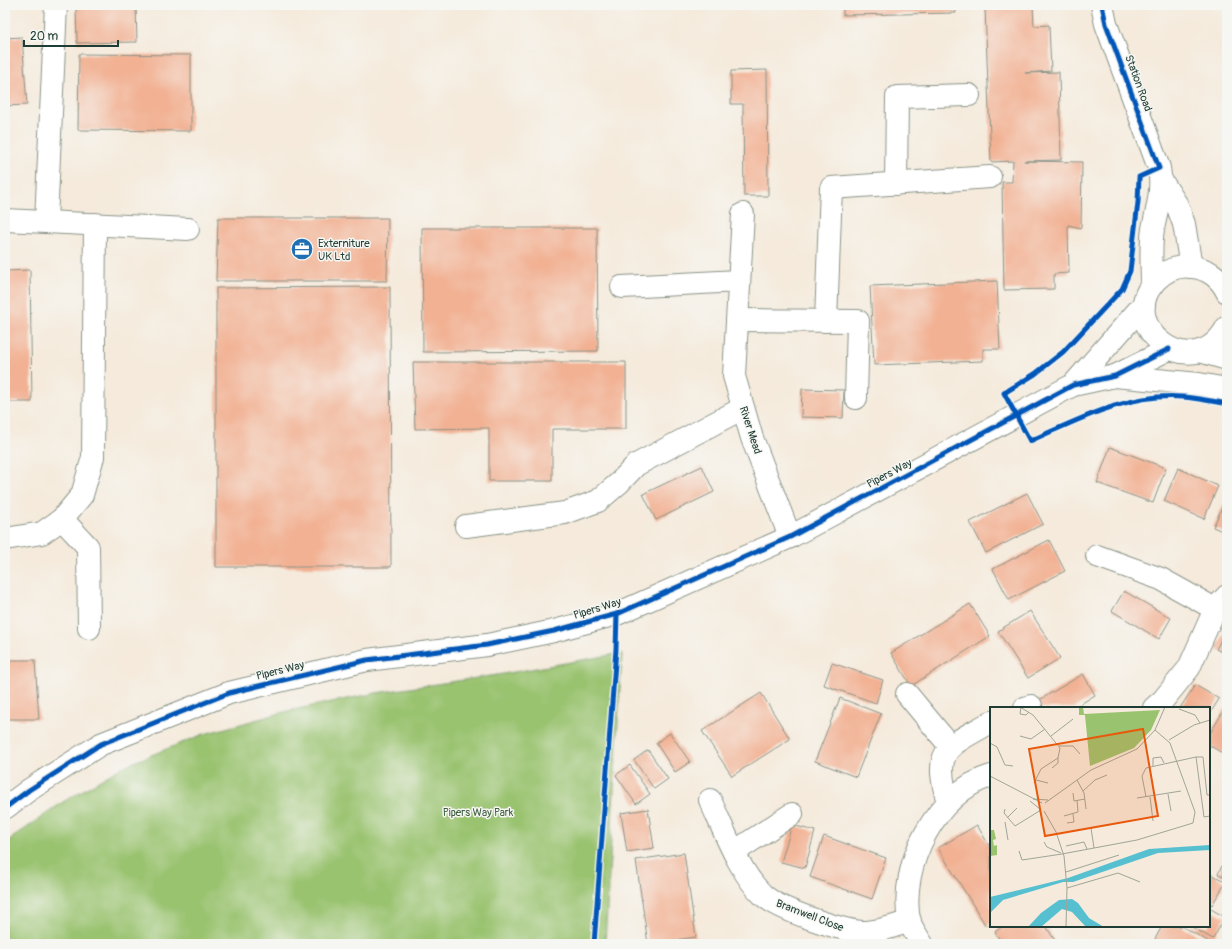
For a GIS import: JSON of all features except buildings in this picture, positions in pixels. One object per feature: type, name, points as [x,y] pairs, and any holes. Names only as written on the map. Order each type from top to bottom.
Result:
[{"type":"street","points":[[46,221],[56,5]]},
{"type":"street","name":"Station Road","points":[[1102,5],[1106,24],[1159,168],[1161,180],[1158,211],[1153,230],[1145,317],[1149,330],[1158,341],[1169,349],[1190,353],[1200,351],[1227,359]]},
{"type":"street","points":[[896,184],[897,97],[969,95]]},
{"type":"street","points":[[826,321],[831,188],[990,177]]},
{"type":"street","name":"Station Road","points":[[1161,180],[1177,205],[1184,224],[1191,267]]},
{"type":"street","name":"River Mead","points":[[743,214],[734,376],[752,438],[790,537]]},
{"type":"street","points":[[5,220],[188,229]]},
{"type":"street","points":[[5,539],[42,533],[62,519],[82,495],[93,457],[95,224]]},
{"type":"street","points":[[1148,294],[1169,270],[1180,267],[1203,269],[1225,284]]},
{"type":"street","points":[[622,287],[739,281]]},
{"type":"street","name":"Pipers Way","points":[[1073,386],[1148,294]]},
{"type":"street","points":[[737,320],[858,321],[856,398]]},
{"type":"street","points":[[1200,351],[1212,345],[1222,336],[1227,327]]},
{"type":"street","name":"Pipers Way","points":[[5,808],[29,790],[101,744],[229,693],[367,660],[487,645],[554,631],[617,614],[790,537],[1073,386],[1115,376],[1169,349]]},
{"type":"street","points":[[1115,376],[1199,384],[1227,389]]},
{"type":"street","points":[[466,526],[565,513],[598,500],[619,483],[636,465],[743,408]]},
{"type":"street","points":[[62,519],[88,547],[89,628]]},
{"type":"street","points":[[1097,556],[1221,603],[1189,668],[1163,700],[1155,707]]},
{"type":"street","points":[[907,694],[950,746]]},
{"type":"street","points":[[948,802],[942,780],[942,764],[950,746],[990,723]]},
{"type":"street","points":[[922,944],[910,921],[908,904],[909,888],[917,852],[940,811],[948,802],[963,790],[982,779],[990,776]]},
{"type":"street","name":"Bramwell Close","points":[[710,800],[734,852],[750,879],[763,896],[780,906],[840,928],[863,932],[888,928],[910,921]]},
{"type":"street","points":[[734,852],[792,814]]},
{"type":"green space","name":"Pipers Way Park","points":[[622,653],[605,944],[5,944],[5,843],[63,802],[124,766],[204,734],[288,711],[376,693],[497,675]]},
{"type":"cycle path","points":[[1102,5],[1106,24],[1159,168],[1139,177],[1138,202],[1130,271],[1122,289],[1063,352],[1035,374],[1004,393],[1030,441],[1103,410],[1142,399],[1182,397],[1227,404]]},
{"type":"cycle path","points":[[5,808],[29,790],[101,744],[229,693],[367,660],[487,645],[554,631],[617,614],[790,537],[1073,385],[1115,376],[1169,349]]},
{"type":"cycle path","points":[[594,944],[616,649],[617,614]]},
{"type":"place","name":"Externiture UK Ltd","points":[[302,249]]}]
